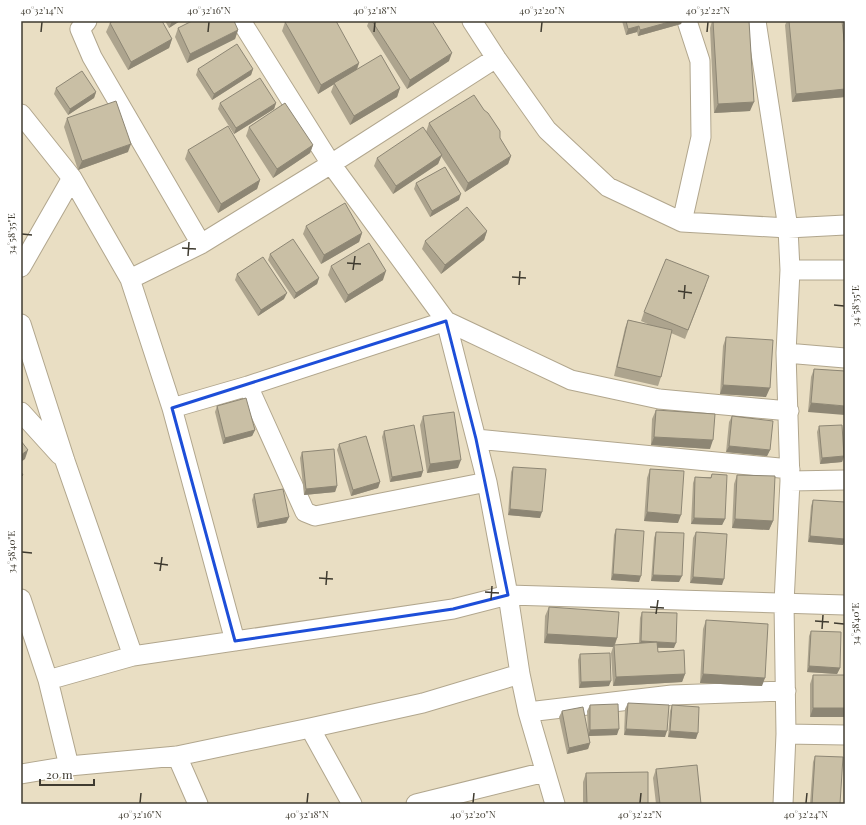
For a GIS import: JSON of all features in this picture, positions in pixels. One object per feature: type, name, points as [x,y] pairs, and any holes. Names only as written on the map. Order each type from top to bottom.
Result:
[{"type":"street","points":[[88,21],[80,30],[92,57],[202,244]]},
{"type":"street","points":[[241,21],[331,164],[446,321],[487,482],[508,595],[520,674],[528,712],[555,804]]},
{"type":"street","points":[[472,21],[496,58],[547,130],[608,187],[682,222],[788,228],[845,225]]},
{"type":"street","points":[[682,222],[701,137],[700,61],[687,21]]},
{"type":"street","points":[[756,21],[788,228],[790,270],[786,353],[790,475],[784,603],[786,734],[783,804]]},
{"type":"street","points":[[130,279],[202,244],[331,164],[496,58]]},
{"type":"street","points":[[21,114],[72,178],[130,279],[172,408],[235,641]]},
{"type":"street","points":[[21,267],[72,178]]},
{"type":"street","points":[[790,270],[845,270]]},
{"type":"street","points":[[172,408],[248,386],[446,321],[571,380],[659,399],[789,411]]},
{"type":"street","points":[[21,324],[65,461],[133,656]]},
{"type":"street","points":[[786,353],[845,358]]},
{"type":"street","points":[[248,386],[305,512],[315,516],[487,482]]},
{"type":"street","points":[[21,412],[65,461]]},
{"type":"street","points":[[476,439],[845,480]]},
{"type":"street","points":[[48,680],[133,656],[453,609],[508,595],[845,605]]},
{"type":"street","points":[[21,599],[48,680],[69,766]]},
{"type":"street","points":[[21,774],[69,766],[177,756],[423,703],[520,674]]},
{"type":"street","points":[[528,712],[672,695],[786,691]]},
{"type":"street","points":[[310,728],[352,804]]},
{"type":"street","points":[[786,734],[845,735]]},
{"type":"street","points":[[177,756],[198,804]]},
{"type":"street","points":[[416,804],[545,772]]},
{"type":"highlighted area","points":[[446,321],[476,439],[508,595],[453,609],[235,641],[172,408]]},
{"type":"building","points":[[113,21],[162,21],[172,39],[131,62],[110,23]]},
{"type":"building","points":[[192,21],[234,21],[238,30],[190,54],[178,28]]},
{"type":"building","points":[[336,21],[359,63],[321,85],[285,22]]},
{"type":"building","points":[[372,21],[432,21],[452,53],[410,80]]},
{"type":"building","points":[[626,21],[673,21],[640,30],[639,26],[628,29]]},
{"type":"building","points":[[713,21],[749,21],[754,102],[718,104]]},
{"type":"building","points":[[789,21],[842,21],[845,48],[845,89],[796,94]]},
{"type":"building","points":[[237,44],[253,69],[214,94],[198,69]]},
{"type":"building","points":[[381,55],[400,88],[354,116],[334,83]]},
{"type":"building","points":[[82,71],[96,92],[70,109],[56,88]]},
{"type":"building","points":[[260,78],[276,103],[236,128],[220,103]]},
{"type":"building","points":[[474,95],[500,131],[500,138],[511,156],[468,183],[429,123]]},
{"type":"building","points":[[116,101],[131,144],[82,161],[67,118]]},
{"type":"building","points":[[285,103],[313,145],[277,169],[249,127]]},
{"type":"building","points":[[228,126],[260,180],[221,204],[188,150]]},
{"type":"building","points":[[423,127],[442,155],[396,186],[377,158]]},
{"type":"building","points":[[445,167],[461,194],[432,211],[416,183]]},
{"type":"building","points":[[345,203],[362,233],[324,255],[306,226]]},
{"type":"building","points":[[467,207],[487,231],[445,265],[425,241]]},
{"type":"building","points":[[293,239],[319,278],[296,293],[270,254]]},
{"type":"building","points":[[369,243],[386,271],[348,295],[331,266]]},
{"type":"building","points":[[263,257],[287,293],[261,310],[237,274]]},
{"type":"building","points":[[666,259],[709,276],[688,330],[644,312]]},
{"type":"building","points":[[628,320],[672,330],[661,377],[617,367]]},
{"type":"building","points":[[726,337],[773,340],[770,388],[723,385]]},
{"type":"building","points":[[814,369],[845,371],[845,406],[811,403]]},
{"type":"building","points":[[246,398],[255,430],[225,438],[217,406]]},
{"type":"building","points":[[656,410],[715,414],[713,440],[654,437]]},
{"type":"building","points":[[454,412],[461,460],[430,464],[423,416]]},
{"type":"building","points":[[732,416],[773,421],[770,450],[729,446]]},
{"type":"building","points":[[414,425],[423,471],[392,477],[384,431]]},
{"type":"building","points":[[842,425],[844,456],[822,458],[819,426]]},
{"type":"building","points":[[366,436],[380,482],[353,490],[339,444]]},
{"type":"building","points":[[21,441],[28,450],[21,455]]},
{"type":"building","points":[[334,449],[337,486],[306,489],[302,452]]},
{"type":"building","points":[[513,467],[546,469],[542,512],[510,509]]},
{"type":"building","points":[[650,469],[684,471],[681,515],[647,512]]},
{"type":"building","points":[[712,474],[727,475],[725,519],[694,518],[695,477],[711,478]]},
{"type":"building","points":[[737,475],[775,476],[773,521],[735,519]]},
{"type":"building","points":[[283,489],[289,517],[259,523],[254,494]]},
{"type":"building","points":[[813,500],[845,502],[845,539],[810,536]]},
{"type":"building","points":[[616,529],[644,531],[641,576],[613,574]]},
{"type":"building","points":[[656,532],[684,533],[682,576],[653,575]]},
{"type":"building","points":[[696,532],[727,534],[724,579],[693,577]]},
{"type":"building","points":[[549,607],[619,612],[617,638],[547,634]]},
{"type":"building","points":[[642,612],[677,613],[676,643],[641,641]]},
{"type":"building","points":[[706,620],[768,624],[765,678],[703,674]]},
{"type":"building","points":[[811,631],[841,632],[840,668],[809,666]]},
{"type":"building","points":[[657,642],[658,652],[684,650],[685,674],[616,677],[614,645]]},
{"type":"building","points":[[610,653],[611,681],[581,682],[580,654]]},
{"type":"building","points":[[813,675],[845,675],[845,708],[813,708]]},
{"type":"building","points":[[628,703],[669,705],[667,731],[626,729]]},
{"type":"building","points":[[618,704],[619,729],[590,730],[590,705]]},
{"type":"building","points":[[672,705],[699,707],[698,733],[670,731]]},
{"type":"building","points":[[583,707],[590,743],[569,748],[562,711]]},
{"type":"building","points":[[815,756],[843,757],[840,804],[812,804]]},
{"type":"building","points":[[697,765],[701,804],[660,804],[656,769]]},
{"type":"building","points":[[648,772],[648,804],[587,804],[586,773]]}]
